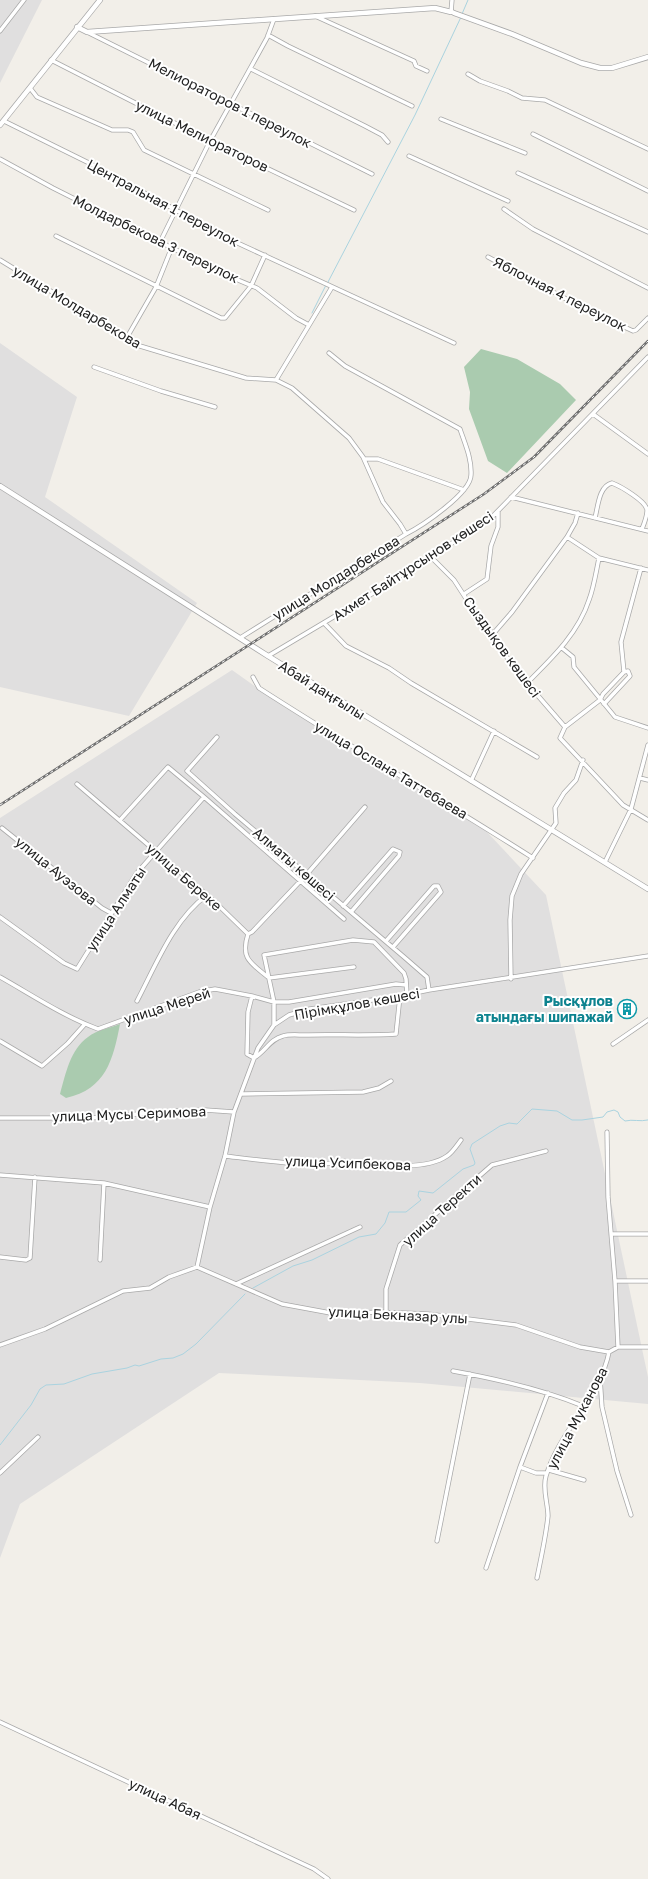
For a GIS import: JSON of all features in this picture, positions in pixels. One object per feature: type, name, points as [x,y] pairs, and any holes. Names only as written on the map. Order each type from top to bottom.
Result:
[{"type":"street","points":[[0,31],[24,0]]},
{"type":"street","points":[[0,125],[100,0]]},
{"type":"street","points":[[452,0],[452,12]]},
{"type":"street","points":[[77,27],[87,32],[435,8],[470,17],[581,63],[600,68],[612,68],[647,57]]},
{"type":"street","points":[[315,16],[414,61],[416,66],[427,71]]},
{"type":"street","points":[[160,242],[210,141],[251,69],[268,35],[274,19]]},
{"type":"street","name":"Мелиораторов 1 переулок","points":[[87,32],[372,174]]},
{"type":"street","points":[[268,35],[412,106]]},
{"type":"street","name":"улица Мелиораторов","points":[[51,60],[210,141],[354,210]]},
{"type":"street","points":[[251,69],[371,129],[382,135],[388,142]]},
{"type":"street","points":[[468,74],[480,81],[508,91],[522,98],[545,100],[648,149]]},
{"type":"street","points":[[30,88],[38,97],[112,130],[128,130],[133,132],[144,150],[268,210]]},
{"type":"street","points":[[441,119],[525,153]]},
{"type":"street","name":"Центральная 1 переулок","points":[[4,121],[176,209],[231,240],[454,343]]},
{"type":"street","points":[[533,134],[648,191]]},
{"type":"street","points":[[409,156],[508,201]]},
{"type":"street","name":"Молдарбекова 3 переулок","points":[[0,159],[53,188],[160,242],[264,292],[296,318],[309,324]]},
{"type":"street","points":[[518,173],[648,232]]},
{"type":"street","points":[[504,209],[533,229],[648,288]]},
{"type":"street","points":[[56,236],[221,318],[225,318],[250,286],[265,255]]},
{"type":"street","points":[[126,339],[156,287],[172,247]]},
{"type":"street","name":"Яблочная 4 переулок","points":[[488,257],[583,308],[633,331],[636,330],[648,318]]},
{"type":"street","name":"улица Молдарбекова","points":[[0,260],[126,339],[140,346],[246,378],[276,380],[292,388],[349,438],[364,459],[383,502],[406,534],[240,638]]},
{"type":"street","points":[[276,380],[332,287]]},
{"type":"street","points":[[329,353],[345,366],[460,430],[468,450],[472,475],[470,481],[464,490],[420,526],[406,534]]},
{"type":"street","name":"Ахмет Байтұрсынов көшесі","points":[[268,656],[431,557],[490,519],[648,357]]},
{"type":"street","points":[[94,367],[160,391],[215,407]]},
{"type":"street","points":[[592,414],[648,454]]},
{"type":"street","points":[[644,451],[648,448]]},
{"type":"street","points":[[364,459],[378,459],[464,490]]},
{"type":"street","points":[[595,518],[602,490],[608,484],[612,483],[631,494],[647,507],[648,511],[642,529]]},
{"type":"street","name":"Абай даңғылы","points":[[0,486],[268,656],[648,889]]},
{"type":"street","points":[[511,497],[648,531]]},
{"type":"street","points":[[464,594],[487,578],[491,546],[498,527],[498,511]]},
{"type":"street","points":[[493,634],[512,612],[567,537],[575,524],[578,513]]},
{"type":"street","points":[[567,537],[599,558],[648,570]]},
{"type":"street","name":"Сыздықов көшесі","points":[[431,557],[454,580],[493,634],[494,640],[505,656],[565,727]]},
{"type":"street","points":[[527,683],[562,648],[585,611],[590,600],[599,558]]},
{"type":"street","points":[[641,568],[621,642],[624,672],[603,694],[600,700],[565,727],[560,738],[583,760],[600,782],[623,805],[648,820]]},
{"type":"street","points":[[324,623],[346,646],[389,668],[411,683],[537,757]]},
{"type":"street","points":[[562,648],[573,657],[574,667],[615,717],[648,728]]},
{"type":"street","points":[[604,704],[630,676],[628,671],[624,672]]},
{"type":"street","name":"улица Ослана Таттебаева","points":[[253,678],[259,688],[337,738],[450,805],[533,858]]},
{"type":"street","points":[[471,781],[494,731]]},
{"type":"street","name":"Алматы көшесі","points":[[217,737],[187,771],[343,906],[394,947],[426,977],[429,990]]},
{"type":"street","points":[[605,862],[631,809],[648,745]]},
{"type":"street","points":[[511,979],[510,920],[512,896],[521,874],[556,823],[555,808],[564,793],[576,780],[583,760]]},
{"type":"street","points":[[120,820],[168,768],[204,797],[344,919]]},
{"type":"street","points":[[640,778],[648,780]]},
{"type":"street","name":"улица Береке","points":[[77,784],[207,896],[248,934]]},
{"type":"street","name":"улица Алматы","points":[[0,917],[64,963],[77,969],[136,874],[204,797]]},
{"type":"street","points":[[354,967],[269,978],[246,958],[244,946],[248,934],[252,932],[301,881],[365,807]]},
{"type":"street","name":"улица Ауэзова","points":[[2,828],[102,908],[111,913]]},
{"type":"street","points":[[343,906],[393,849],[400,852],[400,856],[351,912]]},
{"type":"street","points":[[386,941],[434,886],[438,886],[441,892],[394,947]]},
{"type":"street","points":[[137,1001],[169,940],[196,903],[207,896]]},
{"type":"street","points":[[274,1025],[274,1002],[264,954],[353,940],[374,942],[404,973],[407,995]]},
{"type":"street","name":"Пірімқұлов көшесі","points":[[197,1267],[210,1207],[225,1156],[234,1112],[258,1048],[274,1025],[289,1016],[310,1009],[407,995],[429,990],[511,979],[648,956]]},
{"type":"street","name":"улица Мерей","points":[[0,977],[51,1006],[85,1024],[98,1029],[199,992],[215,989],[274,1002],[289,1002],[396,984],[406,985]]},
{"type":"street","points":[[252,996],[248,1012],[247,1054],[254,1058],[262,1053],[269,1044],[282,1036],[341,1034],[367,1036],[396,1034],[400,996]]},
{"type":"street","points":[[613,1044],[648,1020]]},
{"type":"street","points":[[0,1041],[42,1066],[68,1043],[85,1024]]},
{"type":"street","points":[[242,1094],[363,1092],[379,1088],[391,1081]]},
{"type":"street","name":"улица Мусы Серимова","points":[[0,1118],[91,1118],[173,1111],[205,1110],[234,1112]]},
{"type":"street","points":[[607,1132],[608,1197],[615,1281],[618,1347]]},
{"type":"street","name":"улица Усипбекова","points":[[225,1156],[306,1163],[334,1164],[341,1161],[415,1166],[430,1164],[448,1155],[461,1140]]},
{"type":"street","name":"улица Теректи","points":[[386,1312],[386,1289],[400,1245],[492,1165],[546,1151]]},
{"type":"street","points":[[0,1175],[104,1183],[210,1207]]},
{"type":"street","points":[[0,1257],[26,1260],[30,1258],[35,1177]]},
{"type":"street","points":[[100,1260],[104,1183]]},
{"type":"street","points":[[236,1284],[360,1227]]},
{"type":"street","points":[[611,1234],[648,1234]]},
{"type":"street","points":[[0,1345],[45,1329],[123,1290],[150,1288],[169,1277],[197,1267]]},
{"type":"street","name":"улица Бекназар улы","points":[[197,1267],[258,1295],[288,1305],[336,1314],[386,1312],[435,1315],[522,1326],[580,1347],[609,1352]]},
{"type":"street","points":[[615,1281],[648,1281]]},
{"type":"street","points":[[609,1352],[618,1347],[648,1347]]},
{"type":"street","name":"улица Муканова","points":[[537,1578],[547,1524],[545,1483],[548,1471],[562,1440],[606,1367],[609,1352]]},
{"type":"street","points":[[453,1371],[502,1381],[548,1393],[583,1406]]},
{"type":"street","points":[[437,1541],[470,1374]]},
{"type":"street","points":[[600,1378],[602,1407],[608,1435],[631,1516]]},
{"type":"street","points":[[486,1568],[520,1467],[548,1393]]},
{"type":"street","points":[[0,1473],[38,1437]]},
{"type":"street","points":[[520,1467],[536,1472],[548,1471],[584,1480]]},
{"type":"street","name":"улица Абая","points":[[0,1722],[314,1869],[328,1879]]},
{"type":"shaded area","points":[[0,0],[42,0],[0,83]]},
{"type":"shaded area","points":[[0,343],[77,397],[45,497],[197,603],[129,716],[0,687]]},
{"type":"shaded area","points":[[232,670],[283,706],[486,831],[546,895],[648,1377],[648,1404],[420,1383],[219,1373],[20,1504],[0,1558],[0,818]]},
{"type":"green space","points":[[481,349],[517,359],[560,384],[576,400],[507,473],[488,461],[469,409],[470,392],[464,367]]},
{"type":"green space","points":[[120,1024],[110,1061],[99,1080],[80,1094],[66,1098],[60,1094],[70,1062],[77,1048],[82,1042],[95,1033]]},
{"type":"waterway","points":[[462,14],[468,0]]},
{"type":"waterway","points":[[328,282],[415,115],[461,17]]},
{"type":"waterway","points":[[312,313],[326,285]]},
{"type":"waterway","points":[[253,1288],[293,1266],[312,1260],[359,1237],[376,1234],[385,1223],[389,1212],[406,1212],[421,1200],[418,1196],[419,1191],[433,1193],[463,1169],[474,1165],[475,1163],[470,1149],[472,1144],[500,1126],[509,1123],[517,1124],[532,1109],[557,1111],[572,1120],[603,1117],[607,1112],[614,1110],[618,1112],[620,1117],[625,1121],[648,1120]]},
{"type":"waterway","points":[[0,1445],[31,1405],[40,1389],[46,1385],[64,1384],[92,1374],[127,1368],[135,1365],[139,1366],[161,1359],[173,1358],[183,1354],[196,1344],[245,1294]]},
{"type":"railway","points":[[0,805],[484,494],[534,457],[648,341]]},
{"type":"place","name":"Рысқұлов атындағы шипажай","points":[[627,1009]]}]
